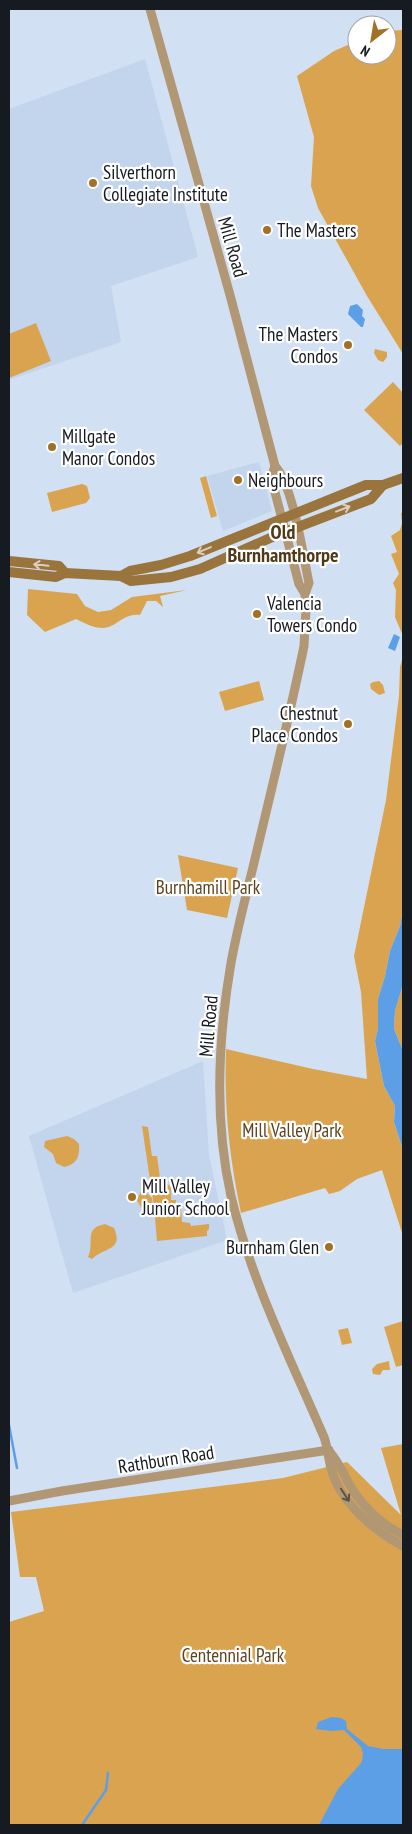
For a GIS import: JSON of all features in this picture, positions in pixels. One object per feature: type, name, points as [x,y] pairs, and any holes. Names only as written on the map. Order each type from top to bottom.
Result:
[{"type":"main road","points":[[121,576],[130,571],[161,565],[190,556],[366,485],[383,485],[399,480]]},
{"type":"main road","points":[[9,572],[56,577],[65,574],[121,576],[131,581],[171,577],[200,568],[297,527],[371,499],[383,485]]},
{"type":"main road","points":[[9,561],[58,566],[65,574]]},
{"type":"street","name":"Mill Road","points":[[150,9],[230,295],[275,466],[282,473],[294,513],[309,583],[305,594],[305,635],[299,667],[231,963],[223,1018],[220,1114],[227,1175],[247,1253],[329,1450]]},
{"type":"street","name":"Mill Road","points":[[275,466],[271,477],[299,584],[305,594]]},
{"type":"street","name":"Rathburn Road","points":[[9,1501],[329,1450]]},
{"type":"street","points":[[329,1450],[337,1460],[352,1489],[364,1504],[385,1524],[403,1535]]},
{"type":"street","points":[[329,1450],[331,1469],[345,1496],[356,1510],[382,1534],[403,1546]]},
{"type":"shaded area","name":"Silverthorn Collegiate Institute","points":[[145,59],[198,257],[111,286],[121,342],[9,380],[9,109]]},
{"type":"shaded area","points":[[259,462],[272,511],[223,531],[207,476]]},
{"type":"shaded area","name":"Mill Valley Junior School","points":[[203,1061],[209,1155],[227,1240],[73,1293],[29,1136]]},
{"type":"green space","points":[[397,30],[403,30],[403,354],[367,296],[318,208],[311,186],[314,137],[297,76],[334,51],[347,45],[347,65],[397,65]]},
{"type":"green space","points":[[36,323],[51,361],[9,378],[9,334]]},
{"type":"green space","points":[[375,349],[387,352],[387,357],[383,362],[378,360],[374,353]]},
{"type":"green space","points":[[393,382],[403,393],[403,443],[400,446],[364,410]]},
{"type":"green space","points":[[206,476],[217,516],[211,518],[200,478]]},
{"type":"green space","points":[[82,484],[87,486],[90,498],[86,503],[52,512],[47,493]]},
{"type":"green space","points":[[403,512],[403,636],[395,617],[396,590],[393,583],[399,574],[391,554],[397,552],[391,536],[400,530],[402,523],[401,513]]},
{"type":"green space","points":[[28,589],[77,594],[85,606],[98,612],[111,610],[132,597],[187,590],[160,596],[163,607],[156,601],[147,601],[140,615],[129,616],[112,626],[96,627],[76,619],[45,632],[27,615]]},
{"type":"green space","name":"Mill Valley Park","points":[[403,657],[403,909],[400,926],[390,951],[378,999],[378,1029],[375,1041],[384,1086],[395,1106],[394,1122],[403,1150],[403,1236],[382,1170],[357,1179],[340,1191],[329,1194],[325,1188],[241,1213],[228,1131],[226,1049],[367,1079],[361,992],[354,956],[386,800],[399,696],[400,667]]},
{"type":"green space","points":[[259,681],[264,700],[225,711],[219,692]]},
{"type":"green space","points":[[379,681],[383,685],[385,693],[379,695],[371,689],[370,684]]},
{"type":"green space","name":"Burnhamill Park","points":[[178,855],[238,868],[227,918],[187,910]]},
{"type":"green space","points":[[403,984],[403,1051],[394,1029],[395,1011]]},
{"type":"green space","points":[[142,1126],[148,1127],[152,1156],[157,1156],[160,1178],[171,1187],[171,1200],[176,1200],[176,1208],[181,1209],[182,1222],[190,1223],[191,1226],[209,1224],[207,1236],[157,1241]]},
{"type":"green space","points":[[67,1136],[79,1144],[79,1153],[75,1162],[64,1167],[56,1163],[53,1154],[44,1147],[45,1141]]},
{"type":"green space","points":[[141,1191],[145,1191],[152,1198],[153,1207],[149,1212],[144,1213],[137,1200]]},
{"type":"green space","points":[[105,1224],[114,1228],[116,1235],[115,1245],[92,1259],[88,1257],[92,1233],[98,1226]]},
{"type":"green space","points":[[403,1321],[403,1365],[396,1367],[384,1327]]},
{"type":"green space","points":[[348,1328],[352,1343],[342,1345],[338,1330]]},
{"type":"green space","points":[[389,1361],[390,1370],[383,1370],[380,1375],[373,1374],[372,1369],[377,1364]]},
{"type":"green space","name":"Centennial Park","points":[[403,1444],[403,1825],[9,1825],[9,1622],[44,1611],[36,1577],[20,1577],[11,1512],[283,1478],[347,1462],[401,1515],[381,1448]]},
{"type":"water","points":[[357,304],[363,310],[362,316],[365,319],[363,327],[348,314],[350,306]]},
{"type":"water","points":[[394,634],[400,637],[395,651],[388,648]]},
{"type":"water","points":[[403,909],[403,984],[395,1011],[394,1029],[403,1051],[403,1150],[394,1122],[395,1106],[384,1086],[375,1041],[378,1029],[378,999],[390,951],[400,926]]},
{"type":"water","points":[[332,1717],[341,1718],[346,1721],[347,1729],[368,1746],[383,1749],[403,1749],[403,1825],[319,1825],[338,1789],[361,1763],[363,1754],[361,1747],[344,1730],[316,1729],[318,1722]]},
{"type":"waterway","points":[[9,1425],[17,1468]]},
{"type":"waterway","points":[[82,1825],[106,1790],[108,1773]]},
{"type":"place","name":"Silverthorn Collegiate Institute","points":[[93,183]]},
{"type":"place","name":"The Masters","points":[[267,230]]},
{"type":"place","name":"The Masters Condos","points":[[348,345]]},
{"type":"place","name":"Millgate Manor Condos","points":[[52,447]]},
{"type":"place","name":"Neighbours","points":[[238,480]]},
{"type":"place","name":"Valencia Towers Condo","points":[[257,614]]},
{"type":"place","name":"Chestnut Place Condos","points":[[348,724]]},
{"type":"place","name":"Mill Valley Junior School","points":[[132,1197]]},
{"type":"place","name":"Burnham Glen","points":[[329,1247]]},
{"type":"district","name":"Old Burnhamthorpe","points":[[283,544]]}]
